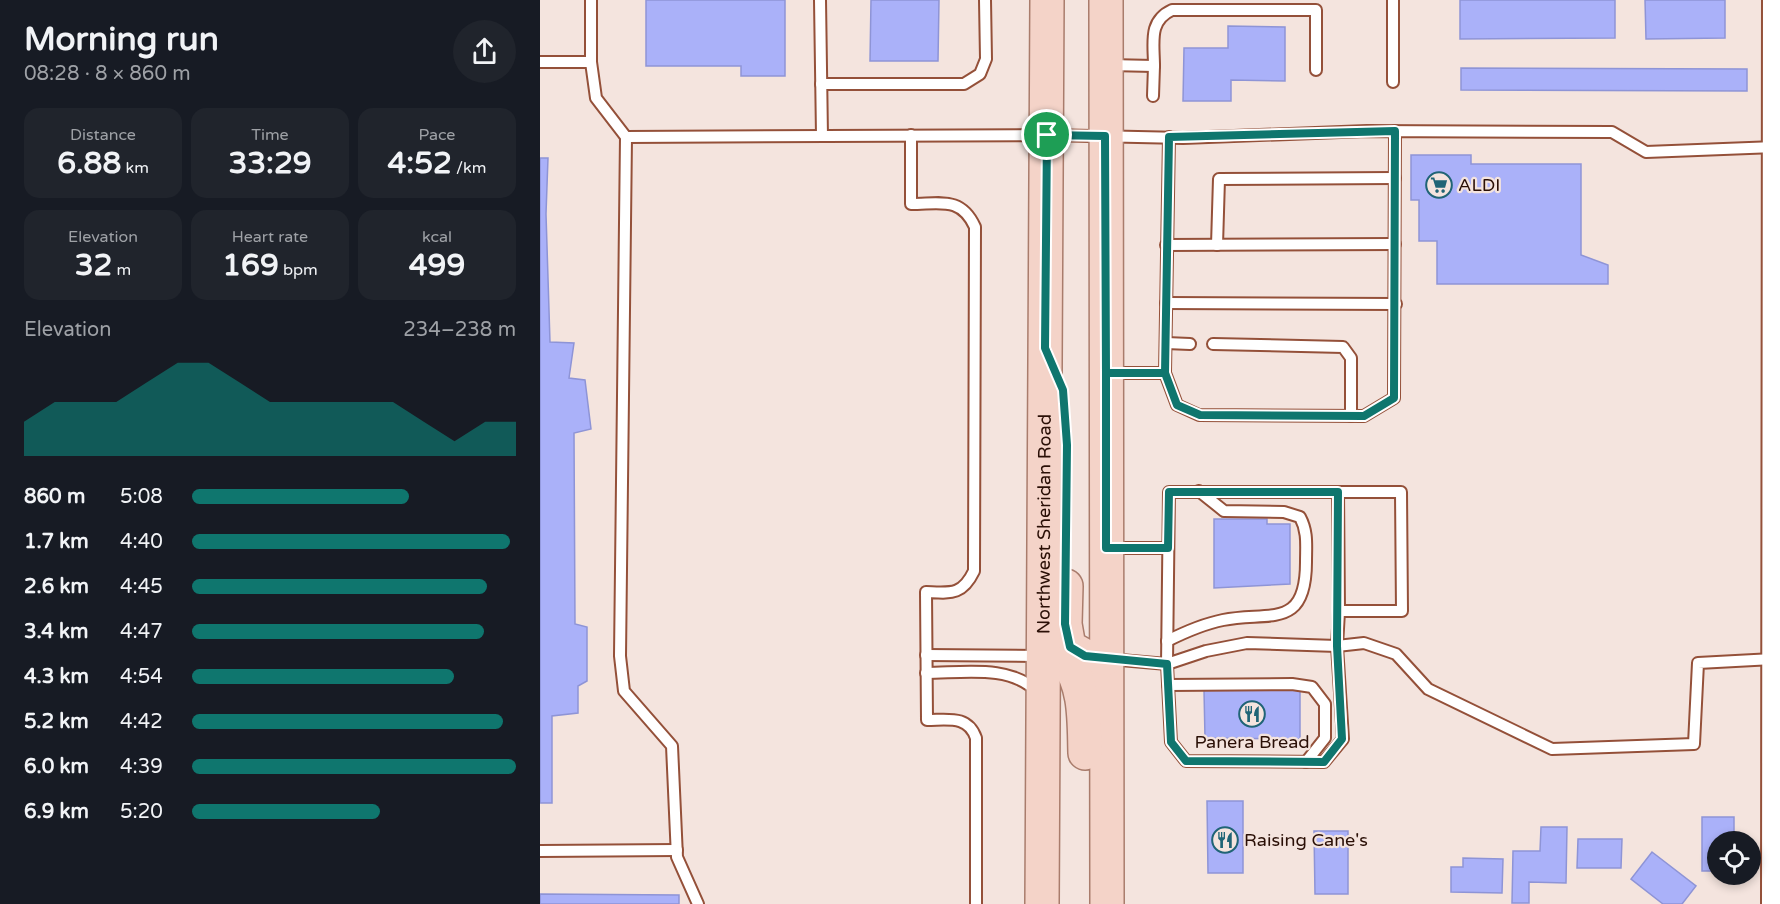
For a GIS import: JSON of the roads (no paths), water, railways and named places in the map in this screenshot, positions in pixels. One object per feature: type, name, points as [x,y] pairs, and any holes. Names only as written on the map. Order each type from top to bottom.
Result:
[{"type":"main road","name":"Northwest Sheridan Road","points":[[1042,904],[1047,0]]},
{"type":"main road","points":[[1106,0],[1107,904]]},
{"type":"main road","points":[[1045,348],[1063,390],[1067,445],[1065,624],[1070,647],[1085,656],[1107,658]]},
{"type":"main road","points":[[1042,656],[1066,660],[1077,675],[1084,713],[1085,791],[1092,815],[1107,842]]},
{"type":"street","points":[[1773,904],[1777,136],[1774,0]]},
{"type":"lane","points":[[591,0],[591,62],[596,98],[626,137],[620,656],[624,691],[672,746],[677,850],[698,904]]},
{"type":"lane","points":[[820,0],[822,136]]},
{"type":"lane","points":[[821,84],[964,84],[980,74],[986,59],[985,0]]},
{"type":"lane","points":[[1393,0],[1393,82]]},
{"type":"lane","points":[[1153,96],[1153,28],[1161,16],[1172,10],[1316,10],[1317,70]]},
{"type":"lane","points":[[540,62],[591,62]]},
{"type":"lane","points":[[1105,65],[1154,66]]},
{"type":"lane","points":[[626,137],[911,135],[1169,137],[1395,131],[1612,132],[1646,152],[1777,136]]},
{"type":"lane","points":[[1169,137],[1165,373],[1177,405],[1200,415],[1364,416],[1394,398],[1395,131]]},
{"type":"lane","points":[[911,135],[911,204],[955,204],[969,213],[975,227],[974,571],[968,585],[954,592],[926,592],[926,673],[927,720],[963,720],[972,727],[976,738],[976,904]]},
{"type":"lane","points":[[1217,245],[1219,179],[1395,178]]},
{"type":"lane","points":[[1166,245],[1395,244]]},
{"type":"lane","points":[[1166,303],[1396,304]]},
{"type":"lane","points":[[1166,343],[1190,344]]},
{"type":"lane","points":[[1212,344],[1343,347],[1351,358],[1352,416]]},
{"type":"lane","points":[[1106,373],[1165,373]]},
{"type":"lane","points":[[1167,641],[1207,624],[1280,615],[1299,601],[1306,587],[1306,529],[1300,517],[1284,512],[1224,511],[1200,491]]},
{"type":"lane","points":[[1338,492],[1337,646],[1342,739],[1324,762],[1186,761],[1171,742],[1167,664],[1169,492],[1200,491],[1401,492],[1402,611],[1339,611]]},
{"type":"lane","points":[[1106,548],[1168,548]]},
{"type":"lane","points":[[1107,658],[1167,664],[1206,651],[1247,643],[1337,646],[1364,643],[1396,654],[1428,690],[1552,749],[1694,744],[1698,663],[1773,660]]},
{"type":"lane","points":[[926,655],[1042,656]]},
{"type":"lane","points":[[926,673],[1004,674],[1024,680],[1043,702]]},
{"type":"lane","points":[[1168,685],[1292,684],[1312,687],[1325,704],[1325,738],[1306,762]]},
{"type":"lane","points":[[540,851],[677,850]]},
{"type":"place","name":"ALDI","points":[[1439,185]]},
{"type":"place","name":"Panera Bread","points":[[1252,714]]},
{"type":"place","name":"Raising Cane's","points":[[1225,840]]}]
